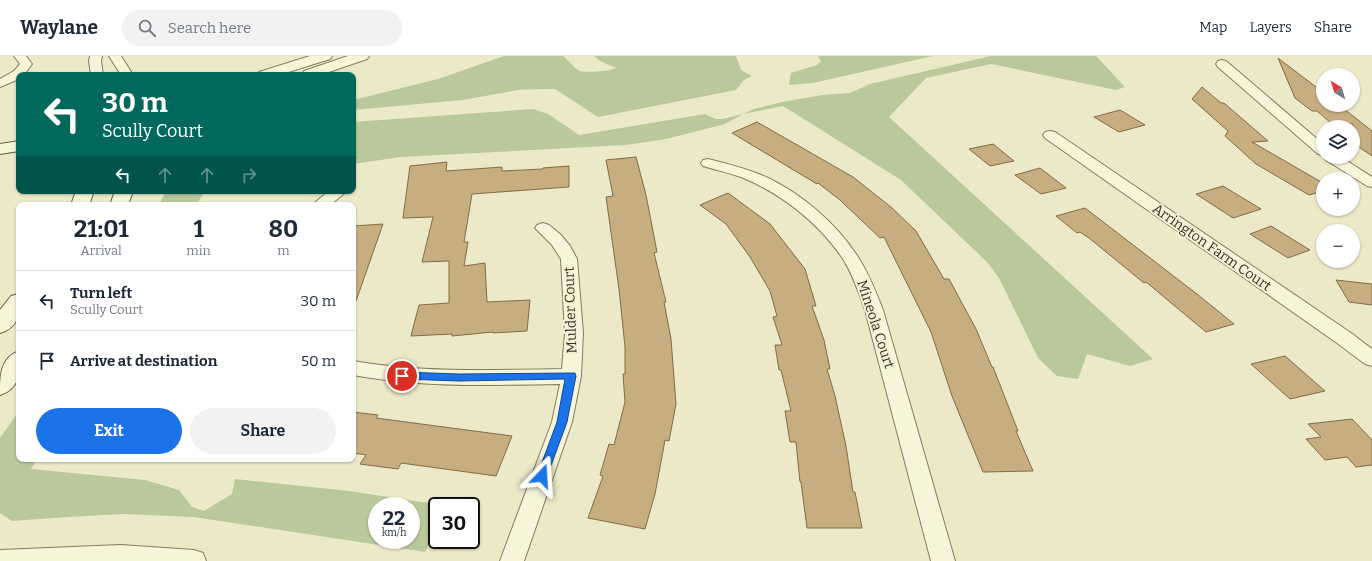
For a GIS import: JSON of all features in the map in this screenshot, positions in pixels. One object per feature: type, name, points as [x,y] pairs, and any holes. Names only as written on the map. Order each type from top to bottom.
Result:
[{"type":"main road","points":[[274,72],[325,56]]},
{"type":"main road","points":[[315,72],[362,56]]},
{"type":"main road","points":[[0,134],[16,132]]},
{"type":"main road","points":[[0,149],[16,146]]},
{"type":"main road","points":[[0,325],[16,305]]},
{"type":"main road","points":[[0,386],[16,364]]},
{"type":"street","points":[[20,56],[26,64],[25,68],[20,72]]},
{"type":"street","points":[[96,56],[97,72]]},
{"type":"street","points":[[115,56],[125,72]]},
{"type":"street","points":[[1222,64],[1316,145]]},
{"type":"street","points":[[0,83],[16,75]]},
{"type":"street","name":"Arrington Farm Court","points":[[1050,135],[1344,338],[1372,360]]},
{"type":"street","name":"Mineola Court","points":[[708,163],[747,174],[768,184],[795,201],[822,224],[842,247],[859,272],[874,310],[943,561]]},
{"type":"street","points":[[1342,164],[1372,183]]},
{"type":"street","points":[[324,202],[335,194]]},
{"type":"street","name":"Mulder Court","points":[[512,561],[562,422],[571,376],[574,334],[569,258],[564,248],[554,236],[543,228]]},
{"type":"street","points":[[356,369],[416,377],[571,376]]},
{"type":"street","points":[[0,561],[94,556],[156,557],[194,561]]},
{"type":"green space","points":[[504,56],[563,56],[578,70],[587,72],[604,71],[616,68],[600,61],[594,56],[736,56],[741,70],[752,76],[744,80],[736,90],[598,117],[555,89],[518,90],[463,100],[356,110],[356,99],[438,79]]},
{"type":"green space","points":[[818,56],[933,56],[813,83],[789,85],[791,73],[817,65],[821,61]]},
{"type":"green space","points":[[991,56],[1096,56],[1125,87],[1116,90],[991,64],[926,78],[889,117],[1153,359],[1130,366],[1087,354],[1078,379],[1057,376],[1038,358],[1000,280],[988,263],[901,180],[783,106],[743,114],[754,109],[782,102],[822,95],[850,93],[870,84]]},
{"type":"green space","points":[[533,109],[548,114],[579,135],[705,114],[716,119],[723,119],[743,114],[725,124],[666,139],[626,145],[401,157],[356,164],[356,122]]},
{"type":"green space","points":[[164,194],[203,194],[198,202],[160,202]]},
{"type":"green space","points":[[16,415],[16,462],[35,462],[31,469],[145,480],[179,490],[192,507],[204,511],[232,494],[235,479],[349,491],[388,497],[368,497],[368,543],[194,517],[124,514],[12,521],[0,513],[0,438]]},
{"type":"green space","points":[[420,502],[428,503],[428,546],[425,552],[405,549],[420,549]]},
{"type":"building","points":[[1278,58],[1316,87],[1316,111],[1312,111],[1295,98]]},
{"type":"building","points":[[1202,87],[1221,103],[1224,103],[1268,141],[1252,142],[1316,179],[1316,193],[1309,195],[1256,164],[1225,136],[1228,131],[1192,99]]},
{"type":"building","points":[[1120,110],[1145,125],[1119,132],[1094,117]]},
{"type":"building","points":[[1318,112],[1348,112],[1358,120],[1327,120]]},
{"type":"building","points":[[757,122],[853,177],[891,207],[916,231],[944,279],[949,279],[976,329],[993,367],[1018,431],[1016,431],[1033,471],[983,472],[952,396],[931,332],[884,237],[880,238],[840,200],[818,183],[817,184],[732,133]]},
{"type":"building","points":[[1360,122],[1372,131],[1372,156],[1360,148]]},
{"type":"building","points":[[993,144],[1014,161],[990,166],[969,149]]},
{"type":"building","points":[[636,157],[646,195],[657,252],[654,253],[666,302],[664,302],[671,339],[676,404],[669,441],[665,440],[655,494],[645,529],[588,518],[603,476],[600,475],[609,444],[614,445],[625,402],[623,374],[625,374],[625,347],[619,289],[606,197],[613,196],[606,160]]},
{"type":"building","points":[[447,162],[446,171],[502,167],[502,171],[569,166],[569,187],[472,194],[464,242],[468,242],[464,266],[485,263],[487,302],[530,300],[527,331],[493,332],[452,336],[452,334],[411,336],[419,305],[449,303],[449,261],[422,262],[433,217],[403,218],[410,166]]},
{"type":"building","points":[[1040,168],[1066,188],[1041,194],[1015,175]]},
{"type":"building","points":[[1223,186],[1261,209],[1233,218],[1196,194]]},
{"type":"building","points":[[728,193],[770,224],[805,269],[816,306],[812,306],[824,340],[830,369],[827,369],[835,396],[846,446],[853,492],[855,492],[862,528],[807,528],[796,442],[790,442],[785,411],[791,411],[781,370],[779,370],[775,345],[782,345],[773,317],[777,316],[770,291],[750,257],[726,224],[700,205]]},
{"type":"building","points":[[1085,208],[1234,324],[1206,332],[1146,282],[1144,283],[1089,238],[1080,232],[1077,233],[1056,216]]},
{"type":"building","points":[[383,224],[356,301],[356,226]]},
{"type":"building","points":[[1271,226],[1310,250],[1288,258],[1250,234]]},
{"type":"building","points":[[1336,280],[1372,284],[1372,305],[1349,302]]},
{"type":"building","points":[[1285,356],[1325,391],[1290,399],[1251,364]]},
{"type":"building","points":[[356,412],[378,415],[376,418],[512,436],[496,476],[401,463],[398,469],[360,464],[366,455],[356,453]]},
{"type":"building","points":[[1352,419],[1372,440],[1372,465],[1356,467],[1347,457],[1325,460],[1306,439],[1321,437],[1308,424]]},
{"type":"route","points":[[402,376],[459,378],[571,376],[562,422],[542,476]]}]
